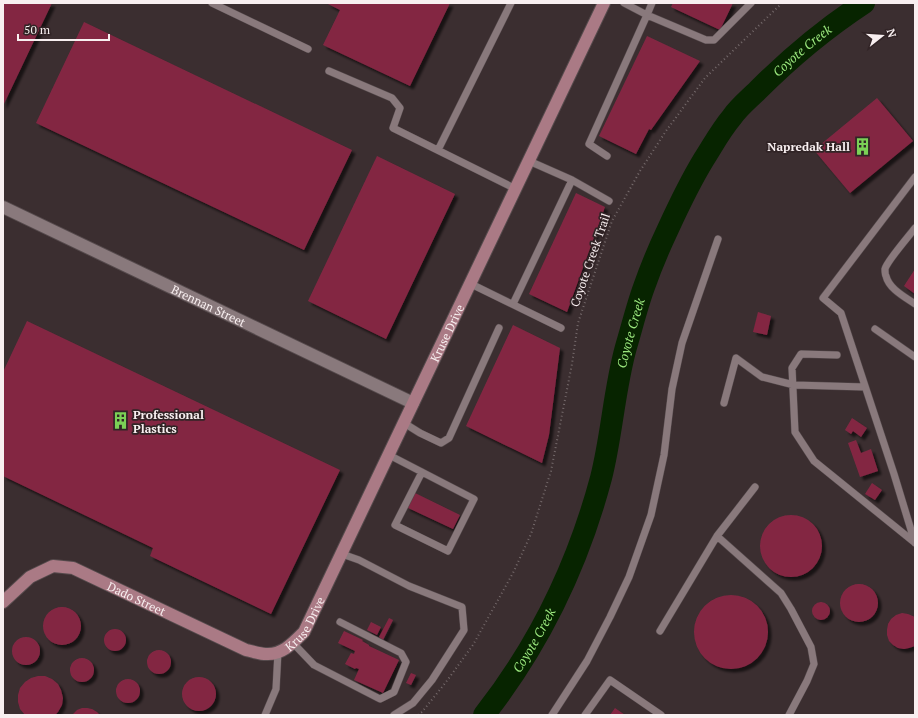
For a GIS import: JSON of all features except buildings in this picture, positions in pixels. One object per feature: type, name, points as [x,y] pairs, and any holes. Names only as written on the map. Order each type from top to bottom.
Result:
[{"type":"street","name":"Kruse Drive","points":[[278,652],[286,649],[304,632],[604,3]]},
{"type":"street","name":"Brennan Street","points":[[3,207],[413,404]]},
{"type":"street","name":"Dado Street","points":[[3,602],[30,577],[54,566],[73,568],[246,650],[266,654],[278,652]]},
{"type":"lane","points":[[212,3],[308,49]]},
{"type":"lane","points":[[438,150],[511,3]]},
{"type":"lane","points":[[624,3],[647,15],[706,40],[714,40],[751,3]]},
{"type":"lane","points":[[607,156],[589,144],[652,3]]},
{"type":"lane","points":[[329,71],[392,98],[400,108],[394,128],[516,189]]},
{"type":"lane","points":[[529,161],[572,180],[609,201]]},
{"type":"lane","points":[[915,177],[823,298],[841,313],[865,387],[874,409],[915,542]]},
{"type":"lane","points":[[513,304],[572,180]]},
{"type":"lane","points":[[915,228],[889,263],[885,275],[892,286],[899,293],[915,304]]},
{"type":"lane","points":[[552,715],[587,661],[603,630],[629,577],[644,536],[651,515],[664,455],[672,390],[682,343],[718,239]]},
{"type":"lane","points":[[470,284],[561,328]]},
{"type":"lane","points":[[404,423],[420,434],[441,443],[449,438],[499,328]]},
{"type":"lane","points":[[876,329],[915,357]]},
{"type":"lane","points":[[837,355],[801,354],[792,368],[794,385],[795,432],[814,461],[915,542]]},
{"type":"lane","points":[[724,403],[736,358],[762,377],[794,385],[865,387]]},
{"type":"lane","points":[[389,456],[422,472],[474,498],[448,551],[395,526],[422,472]]},
{"type":"lane","points":[[660,631],[718,536],[755,487]]},
{"type":"lane","points":[[718,536],[781,593],[811,647],[814,664],[789,715]]},
{"type":"lane","points":[[342,554],[359,560],[409,586],[462,607],[464,630],[432,680],[413,703],[394,715]]},
{"type":"lane","points":[[293,642],[314,665],[380,699],[394,692],[406,662],[401,653],[340,622]]},
{"type":"lane","points":[[265,715],[276,689],[278,652]]},
{"type":"lane","points":[[585,715],[610,680],[661,715]]},
{"type":"path","name":"Coyote Creek Trail","points":[[418,715],[446,682],[473,645],[513,573],[532,534],[551,471],[572,364],[578,322],[612,221],[640,171],[666,131],[705,78],[782,3]]},
{"type":"waterway","name":"Coyote Creek","points":[[484,715],[522,661],[539,632],[581,541],[592,510],[605,462],[622,363],[639,302],[658,250],[689,185],[721,132],[741,106],[783,66],[809,44],[864,3]]},
{"type":"place","name":"Napredak Hall","points":[[863,146]]},
{"type":"place","name":"Professional Plastics","points":[[120,421]]}]
